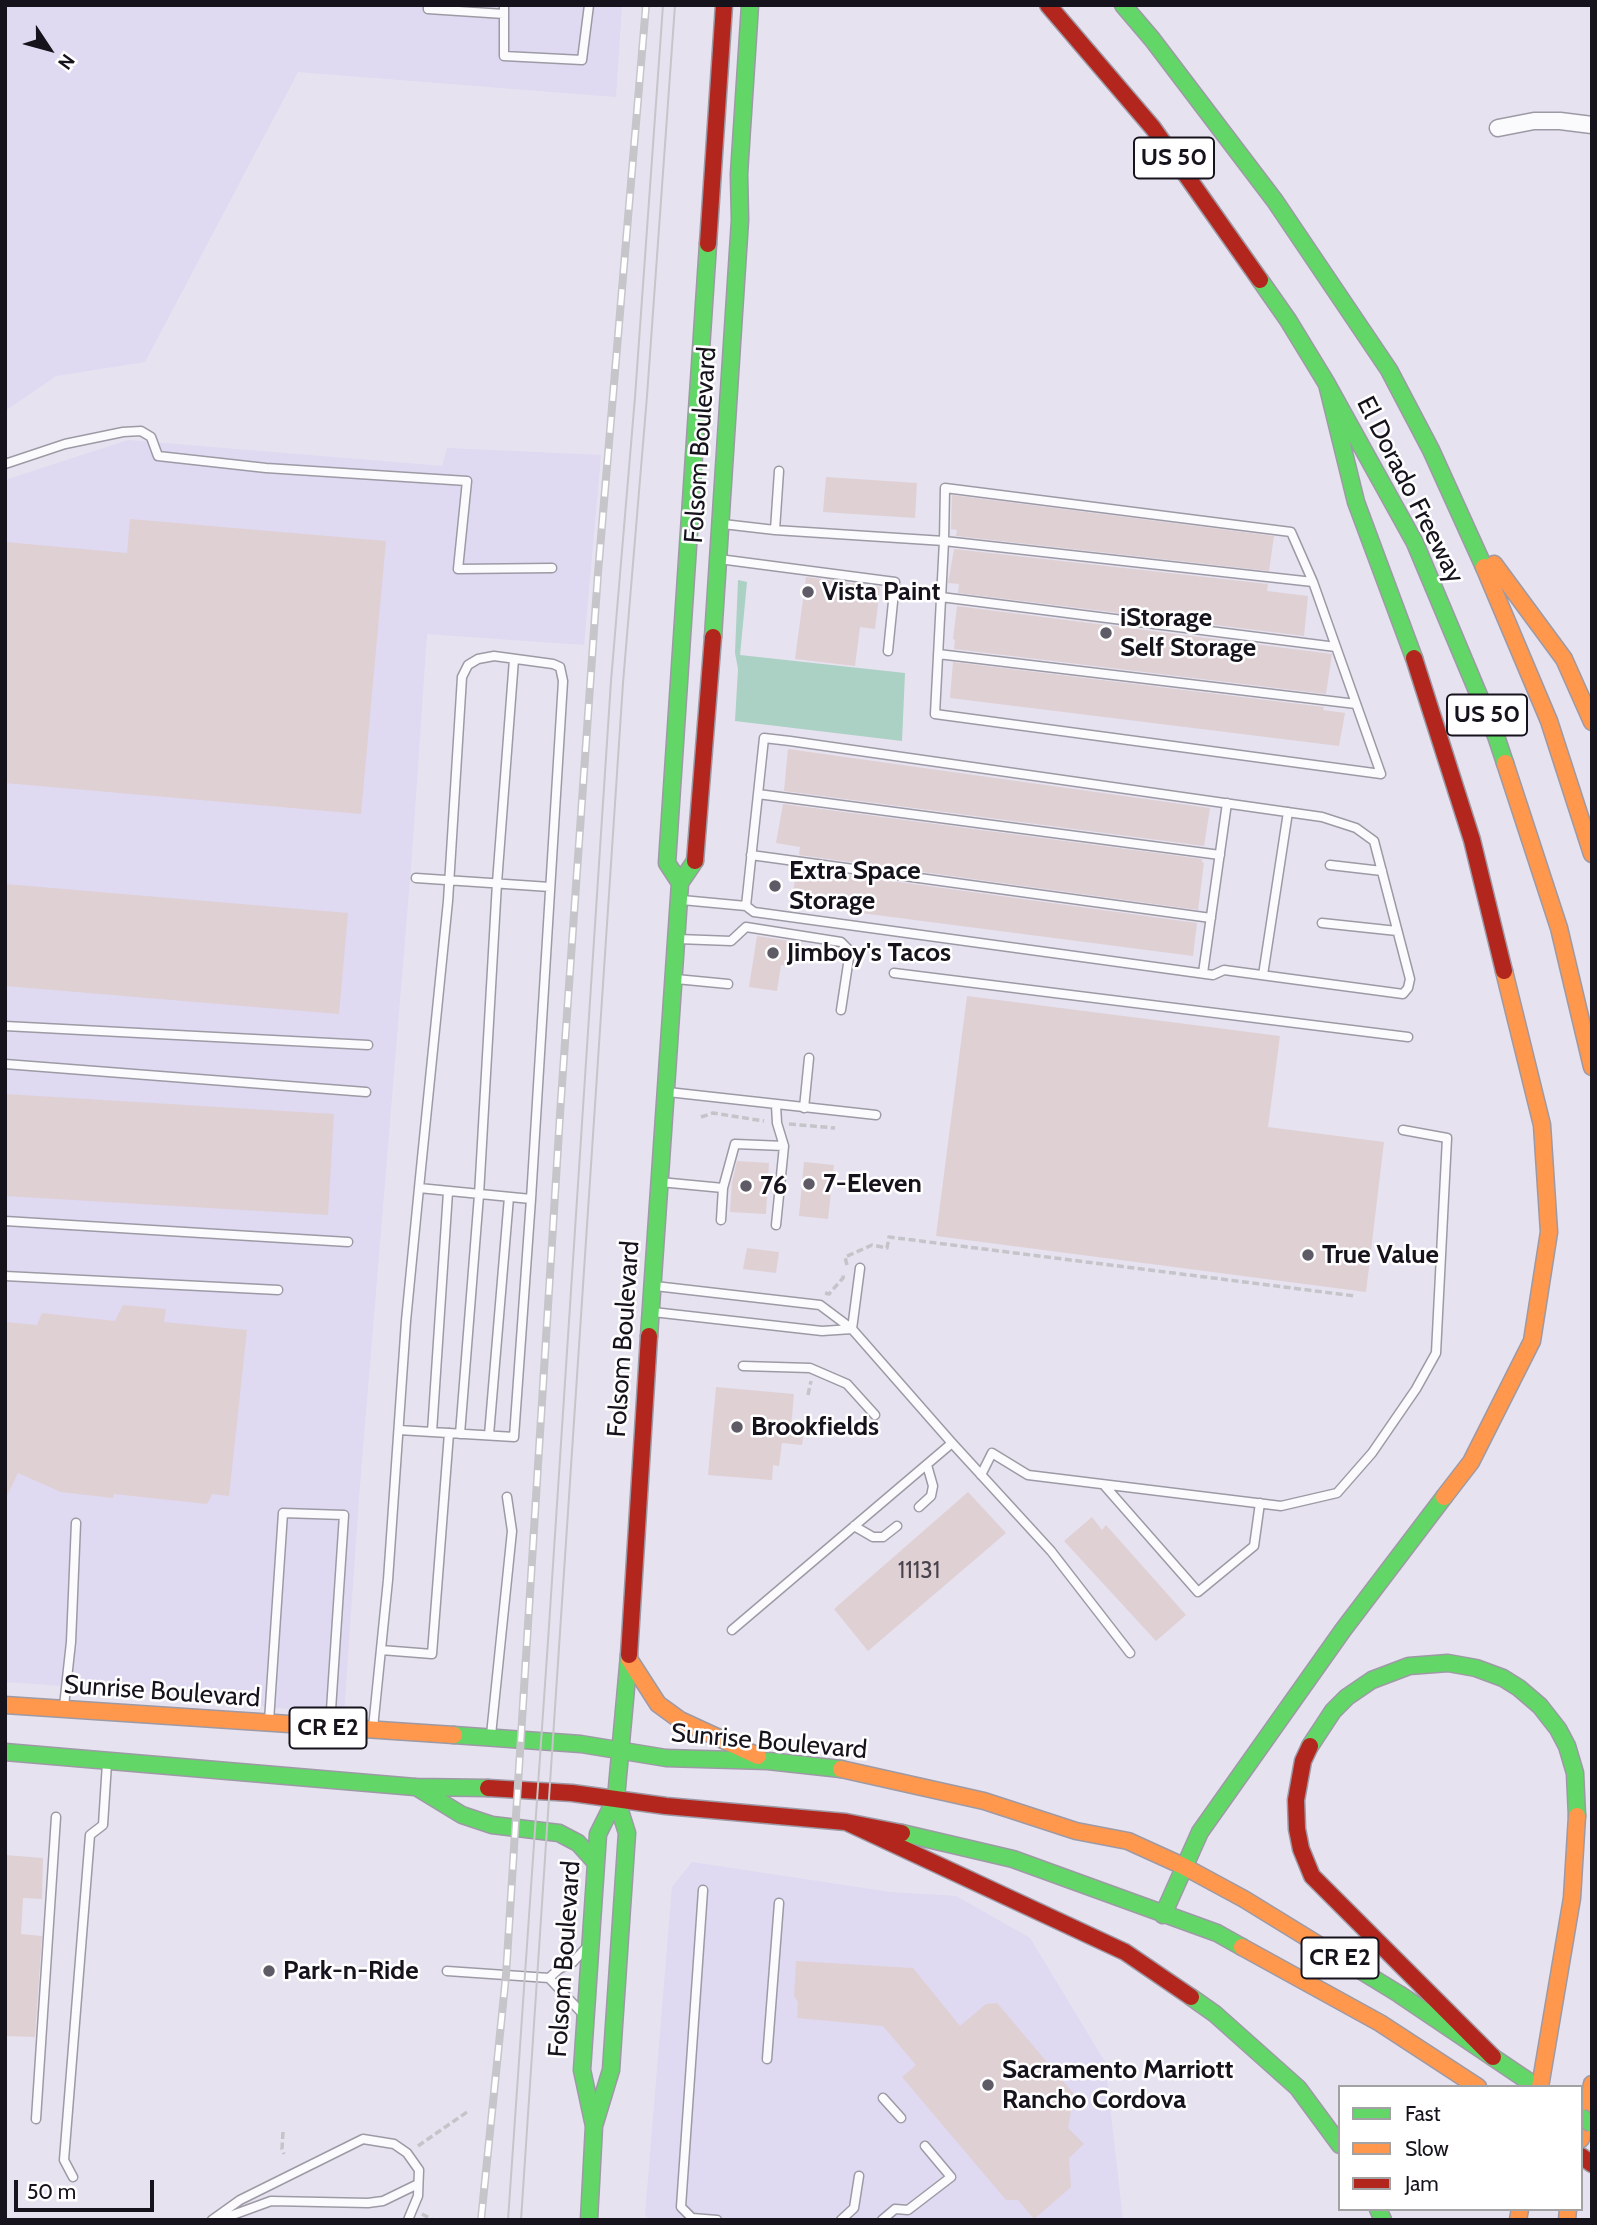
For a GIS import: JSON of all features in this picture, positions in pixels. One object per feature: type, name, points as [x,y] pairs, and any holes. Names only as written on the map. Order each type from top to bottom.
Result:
[{"type":"main road","name":"Folsom Boulevard","points":[[680,891],[667,863],[724,5]]},
{"type":"main road","name":"Folsom Boulevard","points":[[594,2126],[582,2070],[598,1833],[616,1798],[621,1751],[676,938],[680,891],[696,859],[719,559],[750,5]]},
{"type":"main road","name":"El Dorado Freeway","points":[[1048,5],[1153,128],[1288,320],[1327,384],[1415,543],[1496,736],[1559,928],[1592,1067]]},
{"type":"main road","name":"El Dorado Freeway","points":[[1123,5],[1275,201],[1389,370],[1431,450],[1467,528],[1549,721],[1592,854]]},
{"type":"main road","points":[[1163,1915],[1200,1832],[1263,1740],[1471,1462],[1532,1340],[1549,1232],[1542,1125],[1472,840],[1419,671],[1356,502],[1327,384]]},
{"type":"main road","points":[[696,442],[709,468],[705,545],[719,559]]},
{"type":"main road","points":[[706,510],[711,519],[721,524]]},
{"type":"main road","points":[[1467,528],[1564,659],[1592,722]]},
{"type":"main road","points":[[629,1659],[657,1704],[680,1720],[768,1760]]},
{"type":"main road","points":[[1493,2057],[1312,1877],[1299,1839],[1296,1800],[1298,1780],[1303,1761],[1316,1734],[1347,1697],[1372,1681],[1409,1667],[1448,1663],[1476,1668],[1503,1678],[1519,1688],[1541,1706],[1558,1729],[1575,1773],[1578,1802],[1572,1898],[1539,2085]]},
{"type":"main road","name":"Sunrise Boulevard","points":[[5,1705],[581,1744],[666,1758],[768,1760],[856,1770],[984,1801],[1076,1830],[1128,1841],[1183,1866],[1244,1899],[1388,1987],[1536,2085]]},
{"type":"main road","name":"CR E2","points":[[5,1752],[415,1787],[518,1789],[616,1798],[666,1806],[846,1822],[934,1839],[1013,1859],[1217,1933],[1380,2023],[1475,2085]]},
{"type":"main road","points":[[415,1787],[462,1815],[492,1825],[559,1833],[578,1843],[596,1863]]},
{"type":"main road","name":"Folsom Boulevard","points":[[589,2220],[594,2126],[611,2070],[627,1833],[616,1798]]},
{"type":"main road","points":[[846,1822],[1125,1952],[1215,2014],[1298,2088],[1338,2142]]},
{"type":"main road","points":[[1583,2129],[1592,2084]]},
{"type":"street","points":[[1498,128],[1534,121],[1592,125]]},
{"type":"lane","points":[[428,5],[428,9],[504,10],[504,57],[582,60],[589,5]]},
{"type":"lane","points":[[5,464],[65,444],[141,430],[151,437],[158,456],[267,468],[467,481],[458,569],[552,568]]},
{"type":"lane","points":[[775,530],[779,471]]},
{"type":"lane","points":[[945,488],[1291,532],[1313,582],[1381,774],[935,714],[945,488]]},
{"type":"lane","points":[[721,524],[944,541],[1313,582]]},
{"type":"lane","points":[[719,559],[895,582],[888,651]]},
{"type":"lane","points":[[941,597],[1336,647]]},
{"type":"lane","points":[[938,654],[1356,704]]},
{"type":"lane","points":[[373,1731],[419,1188],[449,880],[462,677],[468,665],[478,659],[494,656],[553,664],[560,667],[563,681],[514,1437],[399,1430]]},
{"type":"lane","points":[[460,1434],[479,1195],[497,883],[514,659]]},
{"type":"lane","points":[[680,891],[746,906],[754,912],[1213,975],[1224,970],[1403,994],[1408,989],[1410,979],[1374,841],[1356,828],[1322,817],[764,738],[746,906]]},
{"type":"lane","points":[[758,794],[1220,855]]},
{"type":"lane","points":[[1203,973],[1227,803]]},
{"type":"lane","points":[[1263,975],[1288,812]]},
{"type":"lane","points":[[751,855],[1211,918]]},
{"type":"lane","points":[[1330,864],[1381,871]]},
{"type":"lane","points":[[416,878],[550,887]]},
{"type":"lane","points":[[1322,923],[1397,931]]},
{"type":"lane","points":[[676,938],[731,941],[746,927],[846,944],[850,951],[841,1010]]},
{"type":"lane","points":[[894,973],[1408,1037]]},
{"type":"lane","points":[[673,979],[728,984]]},
{"type":"lane","points":[[5,1026],[368,1045]]},
{"type":"lane","points":[[804,1108],[808,1058]]},
{"type":"lane","points":[[5,1063],[366,1092]]},
{"type":"lane","points":[[665,1092],[703,1094],[775,1105],[876,1115]]},
{"type":"lane","points":[[775,1105],[784,1146],[776,1225]]},
{"type":"lane","points":[[981,1475],[992,1453],[1028,1475],[1280,1506],[1337,1493],[1372,1453],[1416,1389],[1436,1353],[1447,1138],[1402,1130]]},
{"type":"lane","points":[[721,1220],[723,1188],[735,1144],[784,1146]]},
{"type":"lane","points":[[659,1182],[723,1188]]},
{"type":"lane","points":[[419,1188],[531,1199]]},
{"type":"lane","points":[[432,1432],[449,1192]]},
{"type":"lane","points":[[488,1435],[509,1196]]},
{"type":"lane","points":[[5,1221],[348,1242]]},
{"type":"lane","points":[[852,1329],[860,1268]]},
{"type":"lane","points":[[5,1276],[278,1290]]},
{"type":"lane","points":[[652,1286],[820,1305],[852,1329],[1051,1551],[1130,1653]]},
{"type":"lane","points":[[650,1311],[821,1331],[852,1329]]},
{"type":"lane","points":[[743,1366],[810,1368],[847,1384],[875,1415]]},
{"type":"lane","points":[[381,1650],[432,1654],[449,1433]]},
{"type":"lane","points":[[732,1630],[952,1443]]},
{"type":"lane","points":[[919,1507],[931,1496],[933,1486],[927,1465]]},
{"type":"lane","points":[[1104,1484],[1198,1592],[1254,1546],[1260,1503]]},
{"type":"lane","points":[[491,1738],[512,1531],[507,1497]]},
{"type":"lane","points":[[269,1724],[283,1513],[344,1515],[330,1728]]},
{"type":"lane","points":[[64,1709],[71,1642],[76,1523]]},
{"type":"lane","points":[[854,1526],[873,1537],[883,1537],[897,1526]]},
{"type":"lane","points":[[73,2177],[64,2160],[70,2079],[90,1835],[103,1825],[107,1760]]},
{"type":"lane","points":[[36,2119],[56,1817]]},
{"type":"lane","points":[[703,1890],[681,2207],[692,2218],[717,2220]]},
{"type":"lane","points":[[767,2059],[779,1903]]},
{"type":"lane","points":[[549,1978],[573,1962],[591,1943]]},
{"type":"lane","points":[[447,1971],[549,1978],[586,2018]]},
{"type":"lane","points":[[883,2098],[901,2118]]},
{"type":"lane","points":[[212,2220],[240,2200],[363,2139],[394,2144],[407,2153],[419,2170],[418,2196],[408,2220]]},
{"type":"lane","points":[[881,2220],[895,2209],[908,2210],[951,2178],[925,2146]]},
{"type":"lane","points":[[841,2220],[854,2208],[859,2176]]},
{"type":"lane","points":[[219,2220],[271,2201],[383,2201],[418,2184]]},
{"type":"lane","points":[[907,2220],[908,2210]]},
{"type":"path","points":[[816,1293],[829,1294],[842,1279],[848,1263],[845,1256],[872,1245],[887,1248],[889,1237],[1355,1296]]},
{"type":"path","points":[[407,2153],[467,2112]]},
{"type":"path","points":[[283,2132],[284,2154]]},
{"type":"shaded area","points":[[5,5],[622,5],[616,97],[298,72],[145,362],[56,376],[5,411]]},
{"type":"shaded area","points":[[128,440],[442,466],[447,448],[601,455],[584,645],[427,634],[344,1714],[257,1706],[180,1694],[5,1682],[5,480]]},
{"type":"shaded area","points":[[692,1862],[890,1892],[956,1896],[1030,1938],[1105,2062],[1123,2220],[650,2220],[645,2215],[672,1887]]},
{"type":"green space","points":[[738,580],[747,582],[740,655],[905,673],[902,741],[735,721]]},
{"type":"building","points":[[826,477],[917,483],[915,518],[823,512]]},
{"type":"building","points":[[952,495],[1274,536],[1269,571],[956,536],[957,530],[951,529]]},
{"type":"building","points":[[130,519],[386,541],[361,814],[5,783],[5,542],[127,553]]},
{"type":"building","points":[[954,549],[1268,584],[1267,591],[1308,596],[1304,636],[958,593],[959,584],[948,583]]},
{"type":"building","points":[[806,577],[880,587],[875,629],[860,627],[855,666],[795,659]]},
{"type":"building","points":[[957,606],[1332,654],[1326,694],[954,649]]},
{"type":"building","points":[[953,662],[1324,707],[1323,710],[1345,713],[1339,746],[950,698]]},
{"type":"building","points":[[788,749],[1210,808],[1204,846],[784,791]]},
{"type":"building","points":[[783,804],[1202,859],[1204,863],[1198,910],[799,855],[800,847],[776,843]]},
{"type":"building","points":[[797,868],[1197,923],[1193,956],[791,904]]},
{"type":"building","points":[[5,884],[348,913],[339,1014],[5,986]]},
{"type":"building","points":[[757,936],[796,942],[793,966],[781,965],[777,991],[749,987]]},
{"type":"building","points":[[967,996],[1280,1036],[1268,1127],[1384,1142],[1366,1292],[936,1236]]},
{"type":"building","points":[[5,1094],[334,1114],[328,1215],[5,1196]]},
{"type":"building","points":[[737,1161],[769,1163],[766,1214],[730,1212]]},
{"type":"building","points":[[804,1162],[834,1165],[828,1219],[799,1216]]},
{"type":"building","points":[[747,1248],[779,1252],[776,1273],[743,1269]]},
{"type":"building","points":[[123,1305],[166,1309],[164,1322],[247,1330],[229,1496],[212,1494],[207,1504],[114,1494],[113,1498],[61,1492],[18,1473],[5,1500],[5,1322],[37,1325],[42,1313],[115,1321]]},
{"type":"building","points":[[716,1387],[794,1394],[791,1428],[804,1430],[802,1445],[782,1443],[779,1466],[773,1465],[772,1480],[708,1475]]},
{"type":"building","points":[[968,1492],[1006,1533],[868,1651],[834,1609]]},
{"type":"building","points":[[1092,1517],[1102,1530],[1106,1525],[1186,1615],[1156,1641],[1064,1541]]},
{"type":"building","points":[[5,1855],[43,1858],[42,1899],[23,1898],[21,1934],[42,1936],[35,2037],[5,2036]]},
{"type":"building","name":"Sacramento Marriott Rancho Cordova","points":[[796,1961],[913,1968],[960,2026],[986,2004],[997,2003],[1074,2094],[1068,2128],[1084,2144],[1069,2158],[1071,2187],[1034,2219],[1018,2200],[1006,2200],[902,2077],[916,2065],[883,2026],[797,2018],[798,2002],[794,1996]]},
{"type":"tram line","points":[[508,2220],[611,681],[635,397],[663,5]]},
{"type":"tram line","points":[[521,2220],[623,683],[675,5]]},
{"type":"railway","points":[[481,2220],[506,1975],[561,1099],[598,573],[646,5]]},
{"type":"traffic: fast","points":[[713,637],[740,220],[739,174],[750,5]]},
{"type":"traffic: fast","points":[[1123,5],[1275,201],[1389,370],[1431,450],[1484,567]]},
{"type":"traffic: fast","points":[[680,883],[667,863],[708,244]]},
{"type":"traffic: fast","points":[[1260,280],[1327,384],[1415,543],[1505,763]]},
{"type":"traffic: fast","points":[[1327,384],[1356,502],[1414,658]]},
{"type":"traffic: fast","points":[[649,1336],[680,883],[695,861]]},
{"type":"traffic: fast","points":[[1163,1915],[1200,1832],[1343,1630],[1444,1497]]},
{"type":"traffic: fast","points":[[594,2126],[582,2070],[598,1834],[616,1798],[629,1655]]},
{"type":"traffic: fast","points":[[1310,1746],[1333,1711],[1347,1697],[1372,1680],[1409,1666],[1448,1663],[1476,1668],[1503,1678],[1519,1688],[1540,1706],[1558,1729],[1567,1746],[1575,1773],[1577,1816]]},
{"type":"traffic: fast","points":[[454,1735],[581,1744],[666,1758],[768,1761],[841,1769]]},
{"type":"traffic: fast","points":[[5,1752],[415,1787],[488,1788]]},
{"type":"traffic: fast","points":[[416,1787],[462,1815],[492,1825],[559,1833],[578,1843],[596,1863]]},
{"type":"traffic: fast","points":[[589,2220],[594,2126],[611,2070],[627,1833],[616,1798]]},
{"type":"traffic: fast","points":[[902,1833],[1013,1859],[1217,1933],[1242,1947]]},
{"type":"traffic: fast","points":[[1340,1958],[1399,1994],[1534,2085]]},
{"type":"traffic: fast","points":[[1191,1997],[1215,2014],[1298,2088],[1338,2142]]},
{"type":"traffic: fast","points":[[1583,2118],[1592,2124]]},
{"type":"traffic: fast","points":[[1379,2211],[1383,2220]]},
{"type":"traffic: slow","points":[[1494,564],[1564,659],[1592,722]]},
{"type":"traffic: slow","points":[[1484,567],[1549,721],[1592,854]]},
{"type":"traffic: slow","points":[[1505,763],[1559,928],[1592,1067]]},
{"type":"traffic: slow","points":[[1444,1497],[1471,1462],[1532,1341],[1549,1232],[1542,1125],[1504,971]]},
{"type":"traffic: slow","points":[[629,1659],[658,1704],[680,1720],[758,1756]]},
{"type":"traffic: slow","points":[[5,1705],[454,1735]]},
{"type":"traffic: slow","points":[[841,1769],[984,1801],[1076,1831],[1128,1841],[1183,1866],[1244,1899],[1340,1958]]},
{"type":"traffic: slow","points":[[1540,2085],[1572,1898],[1577,1816]]},
{"type":"traffic: slow","points":[[1242,1947],[1380,2023],[1475,2085]]},
{"type":"traffic: slow","points":[[1583,2129],[1592,2084]]},
{"type":"traffic: slow","points":[[1518,2220],[1520,2211]]},
{"type":"traffic: slow","points":[[1567,2220],[1568,2211]]},
{"type":"traffic: jam","points":[[708,244],[724,5]]},
{"type":"traffic: jam","points":[[1048,5],[1153,128],[1260,280]]},
{"type":"traffic: jam","points":[[695,861],[713,637]]},
{"type":"traffic: jam","points":[[1414,658],[1472,840],[1504,971]]},
{"type":"traffic: jam","points":[[629,1655],[649,1336]]},
{"type":"traffic: jam","points":[[1310,1746],[1303,1761],[1296,1800],[1301,1849],[1312,1876],[1493,2057]]},
{"type":"traffic: jam","points":[[488,1788],[572,1793],[666,1806],[846,1822],[902,1833]]},
{"type":"traffic: jam","points":[[846,1822],[1125,1952],[1191,1997]]},
{"type":"traffic: jam","points":[[1583,2157],[1592,2164]]},
{"type":"place","name":"Vista Paint","points":[[808,592]]},
{"type":"place","name":"iStorage Self Storage","points":[[1106,633]]},
{"type":"place","name":"Extra Space Storage","points":[[775,886]]},
{"type":"place","name":"Jimboy's Tacos","points":[[773,953]]},
{"type":"place","name":"7-Eleven","points":[[809,1184]]},
{"type":"place","name":"76","points":[[746,1186]]},
{"type":"place","name":"True Value","points":[[1308,1255]]},
{"type":"place","name":"Brookfields","points":[[737,1427]]},
{"type":"place","name":"Park-n-Ride","points":[[269,1971]]},
{"type":"place","name":"Sacramento Marriott Rancho Cordova","points":[[988,2085]]}]
